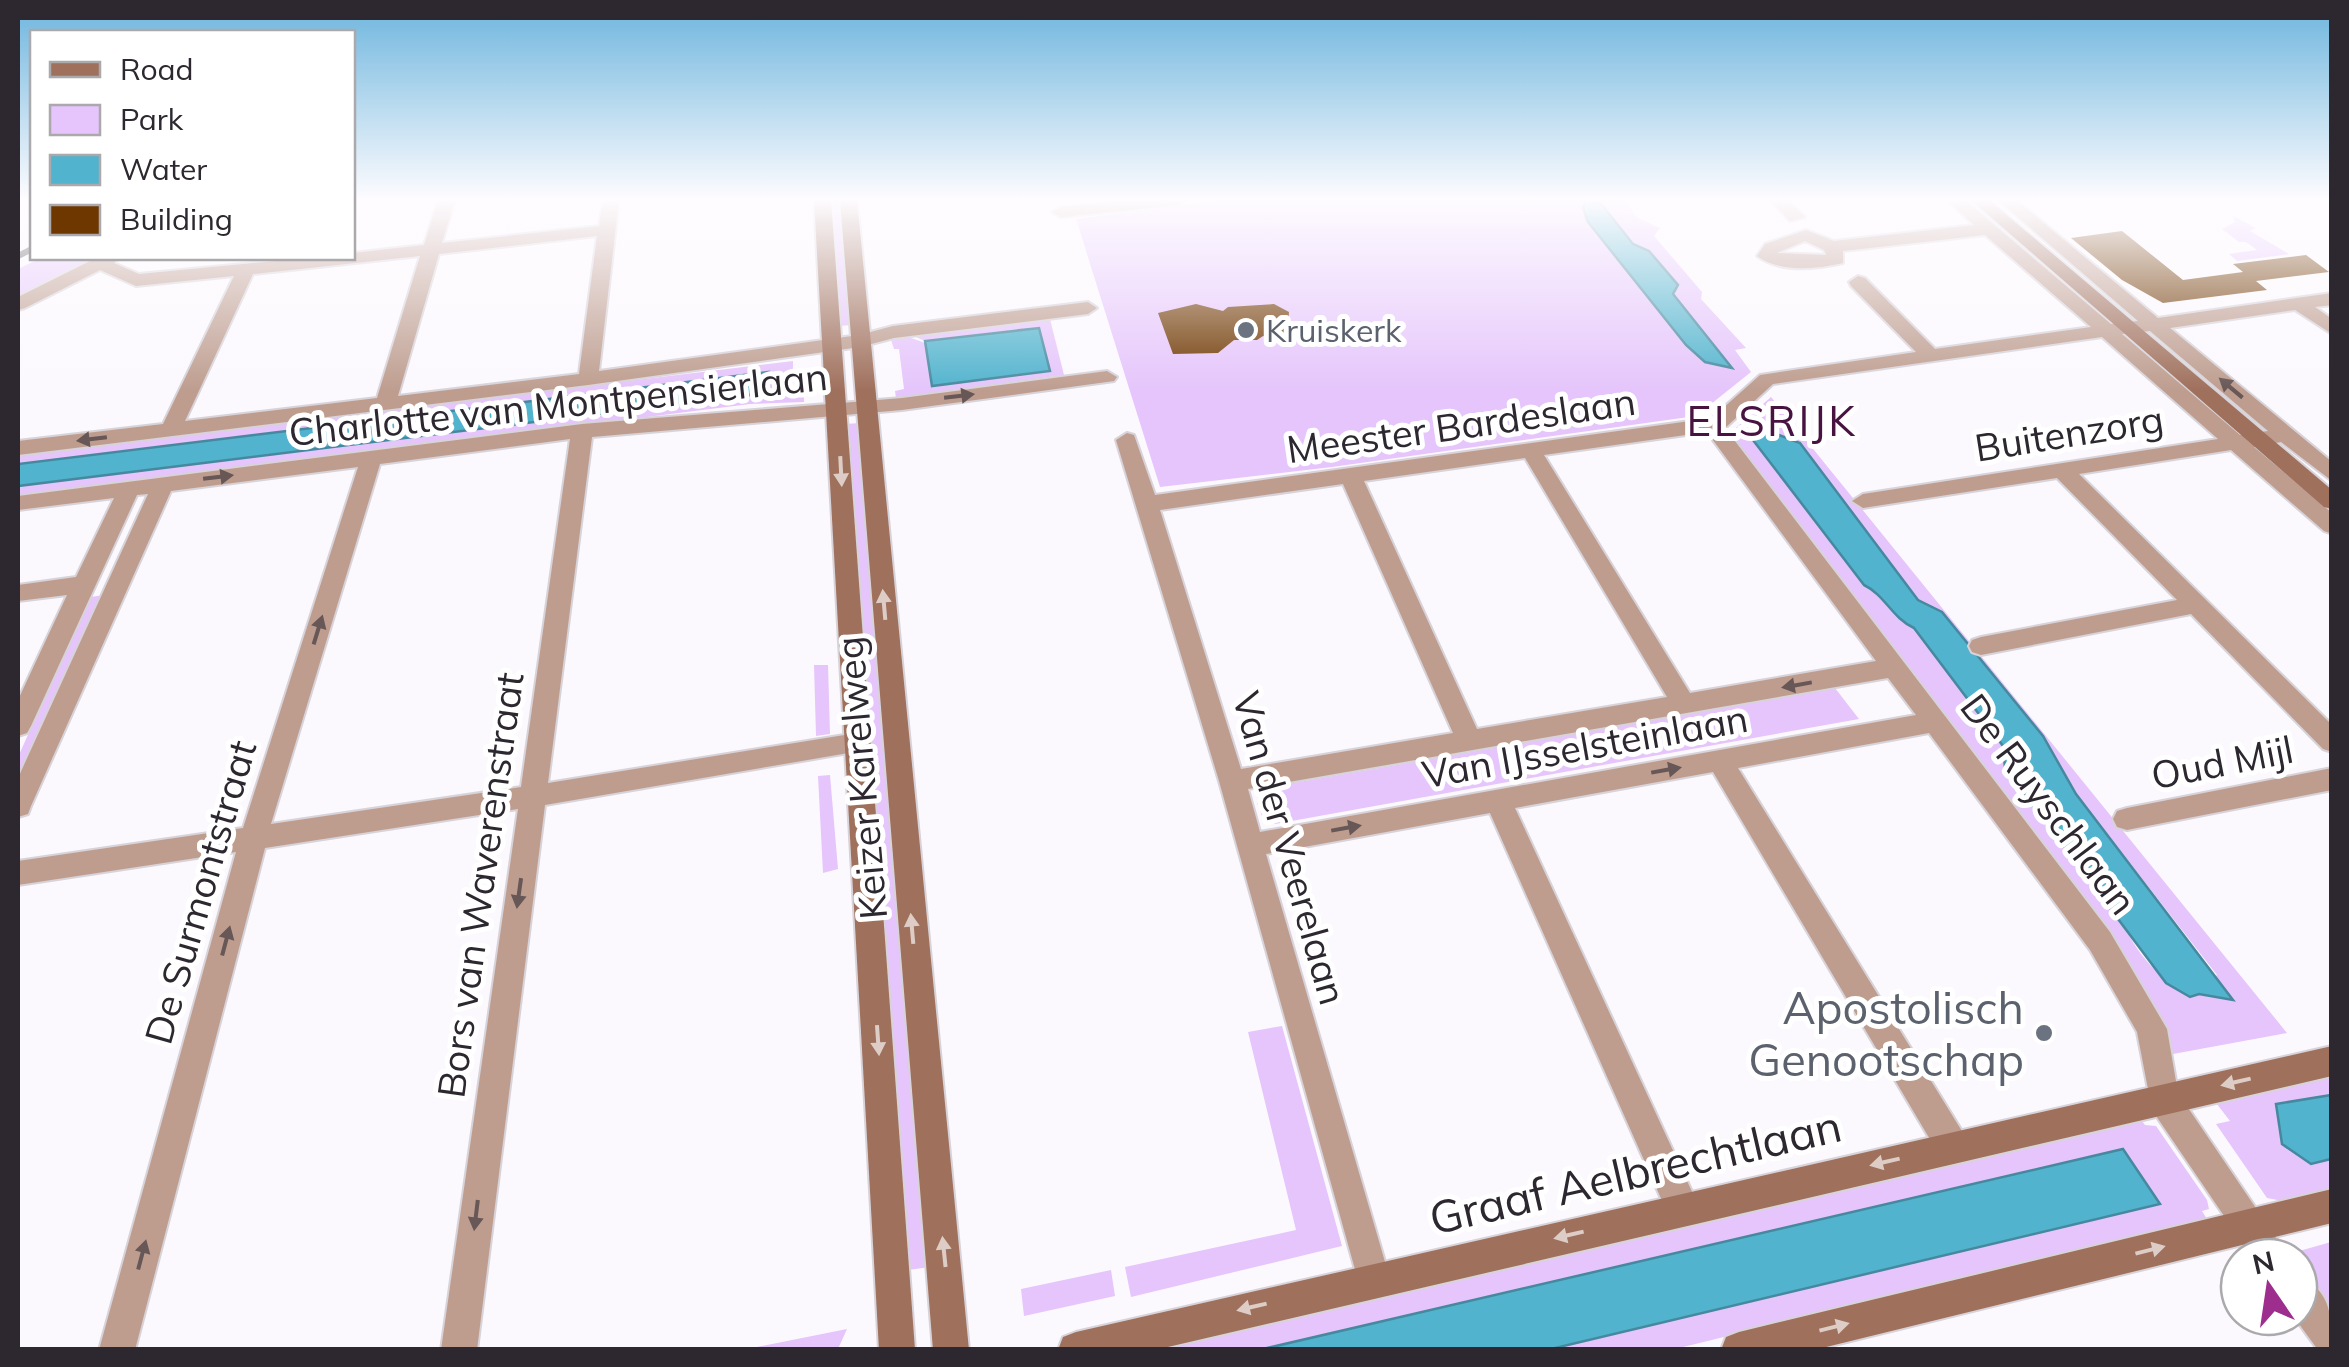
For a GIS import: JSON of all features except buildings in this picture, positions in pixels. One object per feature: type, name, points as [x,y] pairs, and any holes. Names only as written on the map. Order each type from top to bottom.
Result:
[{"type":"main road","name":"Keizer Karelweg","points":[[826,264],[894,1251],[897,1350]]},
{"type":"main road","name":"Keizer Karelweg","points":[[853,264],[951,1350]]},
{"type":"main road","points":[[2047,264],[2117,330]]},
{"type":"main road","points":[[2246,441],[2332,502]]},
{"type":"main road","name":"Graaf Aelbrechtlaan","points":[[1076,1350],[2332,1060]]},
{"type":"main road","points":[[1739,1350],[2332,1206]]},
{"type":"street","points":[[18,304],[97,264]]},
{"type":"street","points":[[111,264],[136,280],[304,264]]},
{"type":"street","points":[[386,403],[428,264]]},
{"type":"street","points":[[588,379],[603,264]]},
{"type":"street","points":[[2034,264],[2246,441],[2332,526]]},
{"type":"street","points":[[2083,264],[2332,474]]},
{"type":"street","points":[[170,430],[246,270]]},
{"type":"street","points":[[1858,282],[1932,357]]},
{"type":"street","points":[[1712,425],[1767,379],[2332,299]]},
{"type":"street","points":[[2299,304],[2332,328]]},
{"type":"street","name":"Charlotte van Montpensierlaan","points":[[18,448],[588,379],[860,341],[892,332],[1088,308]]},
{"type":"street","name":"Charlotte van Montpensierlaan","points":[[18,503],[582,431],[867,407],[1107,377]]},
{"type":"street","name":"Meester Bardeslaan","points":[[1147,504],[1712,425]]},
{"type":"street","name":"De Ruyschlaan","points":[[1712,425],[2100,940],[2152,1029],[2163,1099],[2258,1237]]},
{"type":"street","name":"Bors van Waverenstraat","points":[[459,1350],[582,431]]},
{"type":"street","name":"Buitenzorg","points":[[1863,500],[2286,435]]},
{"type":"street","name":"Van der Veerelaan","points":[[1127,440],[1232,781],[1372,1279]]},
{"type":"street","points":[[1531,451],[1684,704]]},
{"type":"street","name":"De Surmontstraat","points":[[117,1350],[254,836],[371,459]]},
{"type":"street","points":[[2062,470],[2332,742]]},
{"type":"street","points":[[1351,477],[1470,740]]},
{"type":"street","points":[[18,806],[164,484]]},
{"type":"street","points":[[19,719],[129,489]]},
{"type":"street","points":[[18,593],[82,585]]},
{"type":"street","points":[[1981,646],[2194,605]]},
{"type":"street","name":"Van IJsselsteinlaan","points":[[1232,781],[1893,668]]},
{"type":"street","name":"Van IJsselsteinlaan","points":[[1250,845],[1934,722]]},
{"type":"street","points":[[18,873],[857,743]]},
{"type":"street","points":[[1719,760],[1953,1147]]},
{"type":"street","name":"Oud Mijl","points":[[2127,818],[2332,780]]},
{"type":"street","points":[[1498,800],[1683,1209]]},
{"type":"green space","points":[[29,264],[88,264],[18,299],[18,269]]},
{"type":"green space","points":[[834,264],[846,264],[852,325],[840,326]]},
{"type":"green space","points":[[1090,264],[1678,264],[1702,292],[1701,299],[1746,348],[1735,350],[1751,372],[1696,416],[1160,487]]},
{"type":"green space","points":[[1050,319],[1064,375],[896,398],[895,391],[904,389],[899,349],[894,349],[890,337],[903,335],[925,343],[932,385],[1038,328],[925,341],[909,334]]},
{"type":"green space","points":[[793,361],[793,394],[804,394],[804,402],[750,404],[18,496],[18,486],[768,393],[769,373],[18,464],[18,455]]},
{"type":"green space","points":[[1771,397],[2287,1033],[2173,1054],[2158,1039],[1729,434]],"holes":[[[1763,429],[1799,443],[1919,600],[1942,612],[2043,736],[2076,794],[2217,975],[2190,997],[2159,974],[2141,954],[2122,921],[2006,768],[2003,746],[1914,628],[1878,595],[1857,568]]]},
{"type":"green space","points":[[860,423],[930,1267],[908,1270],[845,424]]},
{"type":"green space","points":[[105,595],[18,790],[18,757],[90,597]]},
{"type":"green space","points":[[814,665],[828,665],[830,734],[816,736]]},
{"type":"green space","points":[[1835,688],[1859,719],[1275,824],[1262,816],[1257,803],[1268,799],[1265,788]]},
{"type":"green space","points":[[830,775],[838,869],[823,873],[818,776]]},
{"type":"green space","points":[[1282,1026],[1342,1246],[1131,1297],[1125,1267],[1296,1230],[1248,1032]]},
{"type":"green space","points":[[2331,1071],[2331,1095],[2276,1104],[2311,1164],[2331,1159],[2331,1191],[2288,1202],[2267,1198],[2216,1124],[2230,1121],[2213,1099]]},
{"type":"green space","points":[[2139,1117],[2145,1125],[2156,1126],[2207,1200],[2209,1209],[2202,1211],[2207,1219],[1675,1349],[1551,1349],[2159,1204],[2123,1149],[1263,1349],[1141,1350]]},
{"type":"green space","points":[[2331,1242],[2331,1329],[2319,1312],[2319,1245]]},
{"type":"green space","points":[[1111,1270],[1115,1296],[1024,1316],[1021,1289]]},
{"type":"green space","points":[[847,1329],[838,1349],[747,1349]]},
{"type":"water","points":[[1621,264],[1660,264],[1678,285],[1673,294],[1732,368],[1705,362],[1686,345]]},
{"type":"water","points":[[1039,328],[1050,371],[932,386],[925,341]]},
{"type":"water","points":[[769,372],[768,393],[18,486],[18,464]]},
{"type":"water","points":[[1763,429],[1800,443],[1918,600],[1942,612],[2043,736],[2076,794],[2233,1000],[2199,994],[2190,997],[2166,983],[2005,768],[2003,746],[1914,628],[1864,585],[1753,440]]},
{"type":"water","points":[[2331,1095],[2331,1159],[2311,1164],[2282,1144],[2276,1104]]},
{"type":"water","points":[[2123,1149],[2160,1204],[1551,1349],[1263,1349]]},
{"type":"place","name":"Kruiskerk","points":[[1246,330]]},
{"type":"place","name":"Apostolisch Genootschap","points":[[2044,1033]]},
{"type":"district","name":"ELSRIJK","points":[[1772,420]]}]
